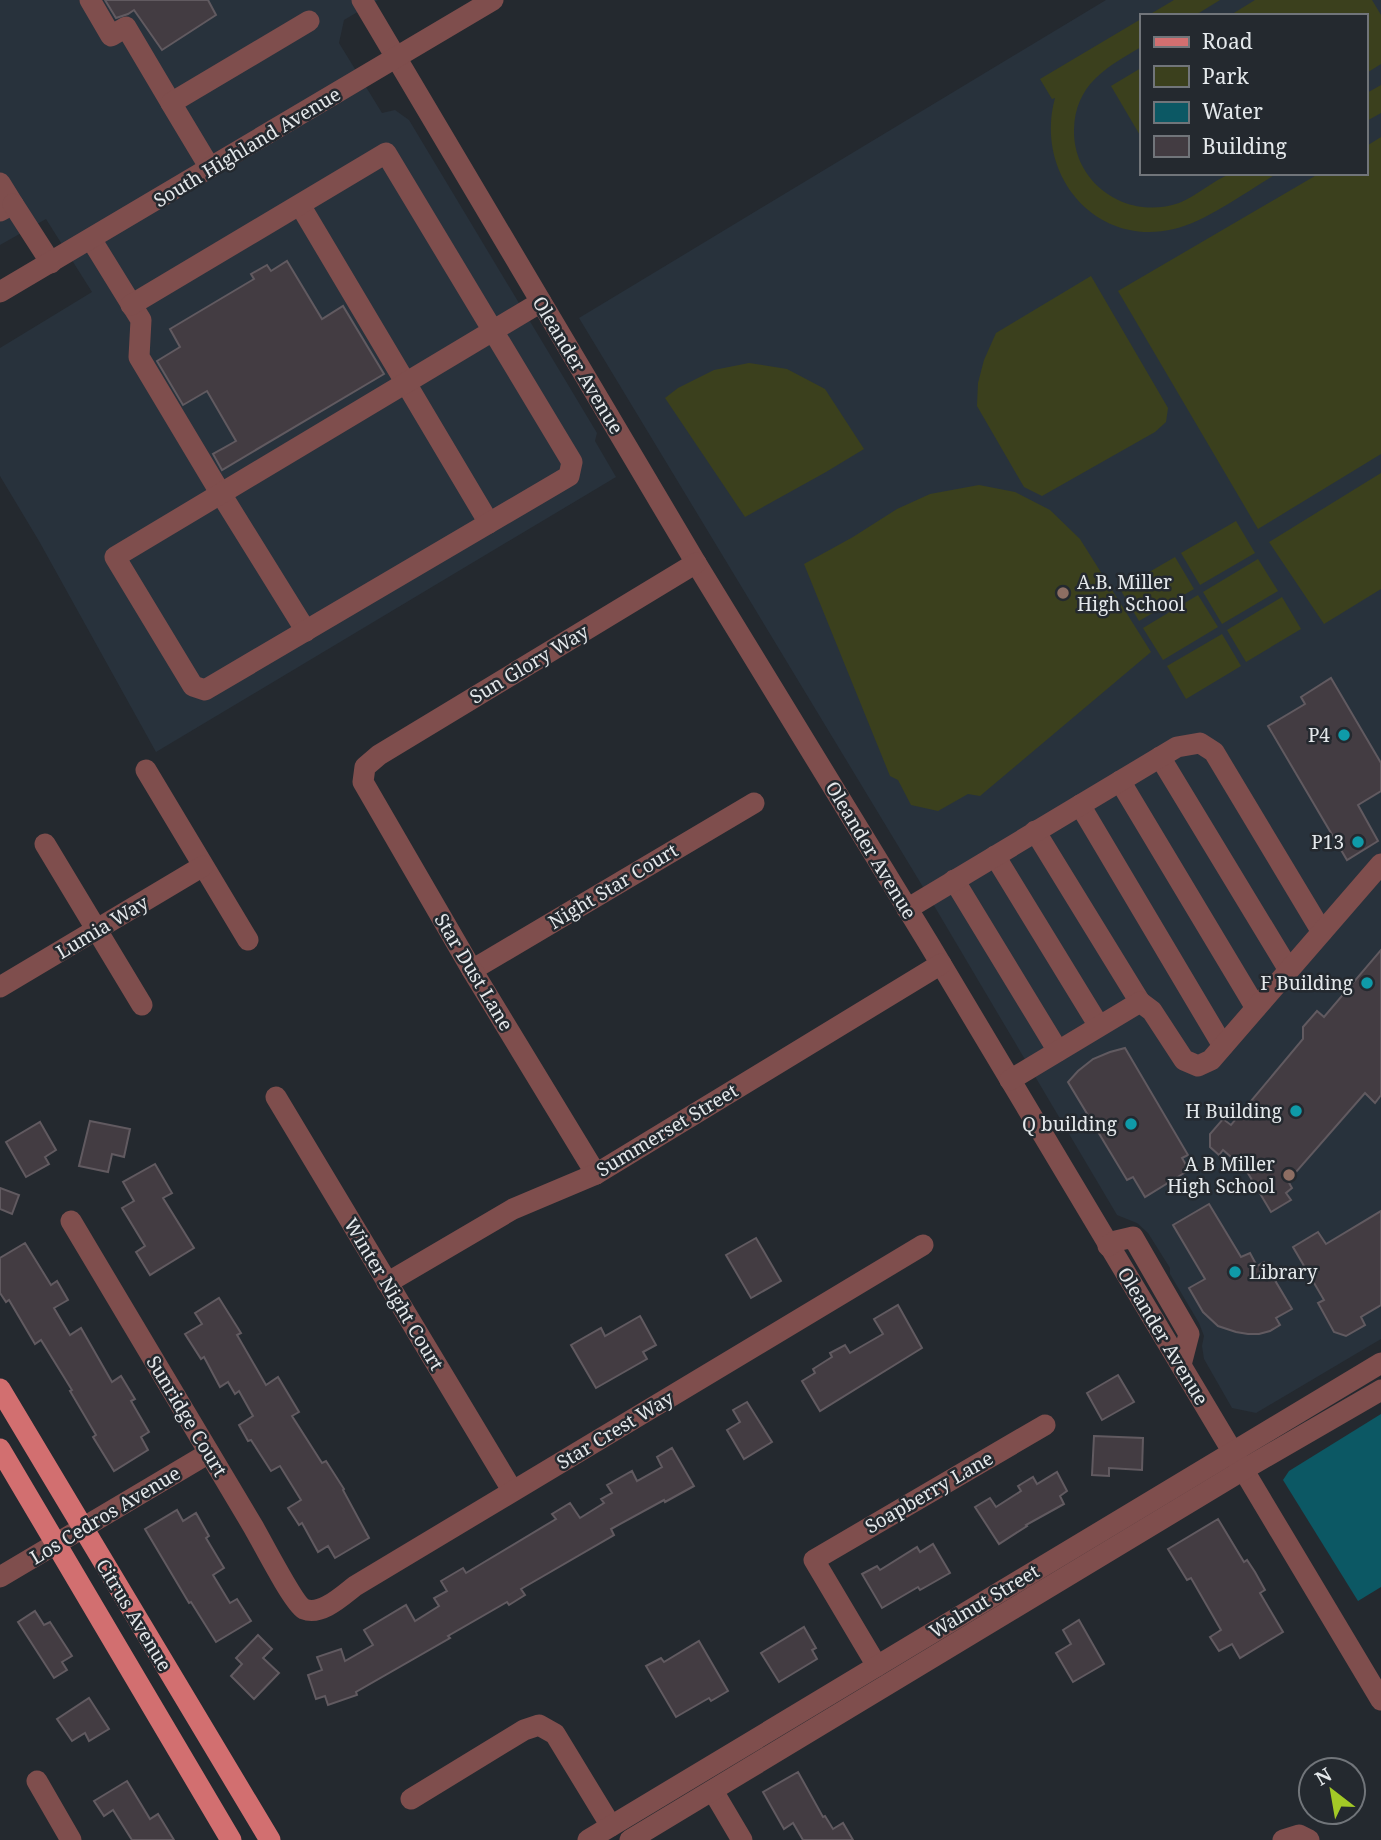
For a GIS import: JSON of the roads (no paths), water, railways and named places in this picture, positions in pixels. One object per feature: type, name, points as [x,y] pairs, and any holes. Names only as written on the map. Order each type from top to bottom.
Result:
[{"type":"main road","name":"Citrus Avenue","points":[[0,1389],[270,1840]]},
{"type":"main road","name":"Citrus Avenue","points":[[0,1449],[231,1840]]},
{"type":"street","points":[[90,0],[111,36],[126,27],[210,168]]},
{"type":"street","name":"Oleander Avenue","points":[[362,0],[696,563],[941,964],[1381,1700]]},
{"type":"street","name":"South Highland Avenue","points":[[0,292],[493,0]]},
{"type":"street","points":[[171,103],[309,21]]},
{"type":"street","points":[[131,305],[386,153],[493,330],[572,462],[569,476],[205,690],[194,686],[187,676],[115,557],[493,330],[541,302]]},
{"type":"street","points":[[0,183],[7,208],[51,263]]},
{"type":"street","points":[[300,205],[489,523]]},
{"type":"street","points":[[91,239],[141,320],[139,356],[306,631]]},
{"type":"street","name":"Sun Glory Way","points":[[365,767],[379,755],[696,563]]},
{"type":"street","points":[[907,909],[1177,747],[1200,743],[1214,752],[1322,932]]},
{"type":"street","points":[[1160,757],[1289,970]]},
{"type":"street","name":"Star Dust Lane","points":[[365,767],[363,782],[472,970],[596,1174]]},
{"type":"street","points":[[146,770],[248,940]]},
{"type":"street","points":[[1120,781],[1256,1008]]},
{"type":"street","name":"Night Star Court","points":[[472,970],[754,803]]},
{"type":"street","points":[[1080,805],[1223,1046]]},
{"type":"street","points":[[1035,831],[1140,1002],[1152,1011],[1184,1060],[1198,1066],[1211,1060],[1381,864]]},
{"type":"street","points":[[45,844],[142,1005]]},
{"type":"street","points":[[995,856],[1099,1026]]},
{"type":"street","name":"Lumia Way","points":[[0,987],[203,866]]},
{"type":"street","points":[[954,880],[1058,1051]]},
{"type":"street","name":"Summerset Street","points":[[387,1283],[513,1209],[596,1174],[941,964]]},
{"type":"street","points":[[1010,1080],[1140,1002]]},
{"type":"street","name":"Winter Night Court","points":[[276,1097],[512,1490]]},
{"type":"street","name":"Sunridge Court","points":[[71,1221],[293,1599],[305,1610]]},
{"type":"street","name":"Star Crest Way","points":[[305,1610],[313,1611],[335,1602],[355,1586],[512,1490],[923,1245]]},
{"type":"street","name":"Walnut Street","points":[[630,1840],[713,1791],[1238,1461],[1381,1363]]},
{"type":"street","name":"Walnut Street","points":[[588,1840],[877,1666],[1238,1461],[1381,1390]]},
{"type":"street","name":"Soapberry Lane","points":[[877,1666],[814,1560],[1045,1424]]},
{"type":"street","name":"Los Cedros Avenue","points":[[0,1577],[209,1453]]},
{"type":"street","points":[[411,1799],[524,1730],[539,1725],[555,1734],[611,1826]]},
{"type":"street","points":[[37,1781],[71,1840]]},
{"type":"street","points":[[713,1791],[742,1840]]},
{"type":"water","points":[[1381,1414],[1381,1587],[1358,1601],[1283,1480],[1289,1471]]},
{"type":"place","name":"A.B. Miller High School","points":[[1063,593]]},
{"type":"place","name":"P4","points":[[1344,735]]},
{"type":"place","name":"P13","points":[[1358,842]]},
{"type":"place","name":"F Building","points":[[1367,983]]},
{"type":"place","name":"H Building","points":[[1296,1111]]},
{"type":"place","name":"Q building","points":[[1131,1124]]},
{"type":"place","name":"A B Miller High School","points":[[1289,1175]]},
{"type":"place","name":"Library","points":[[1235,1272]]}]
